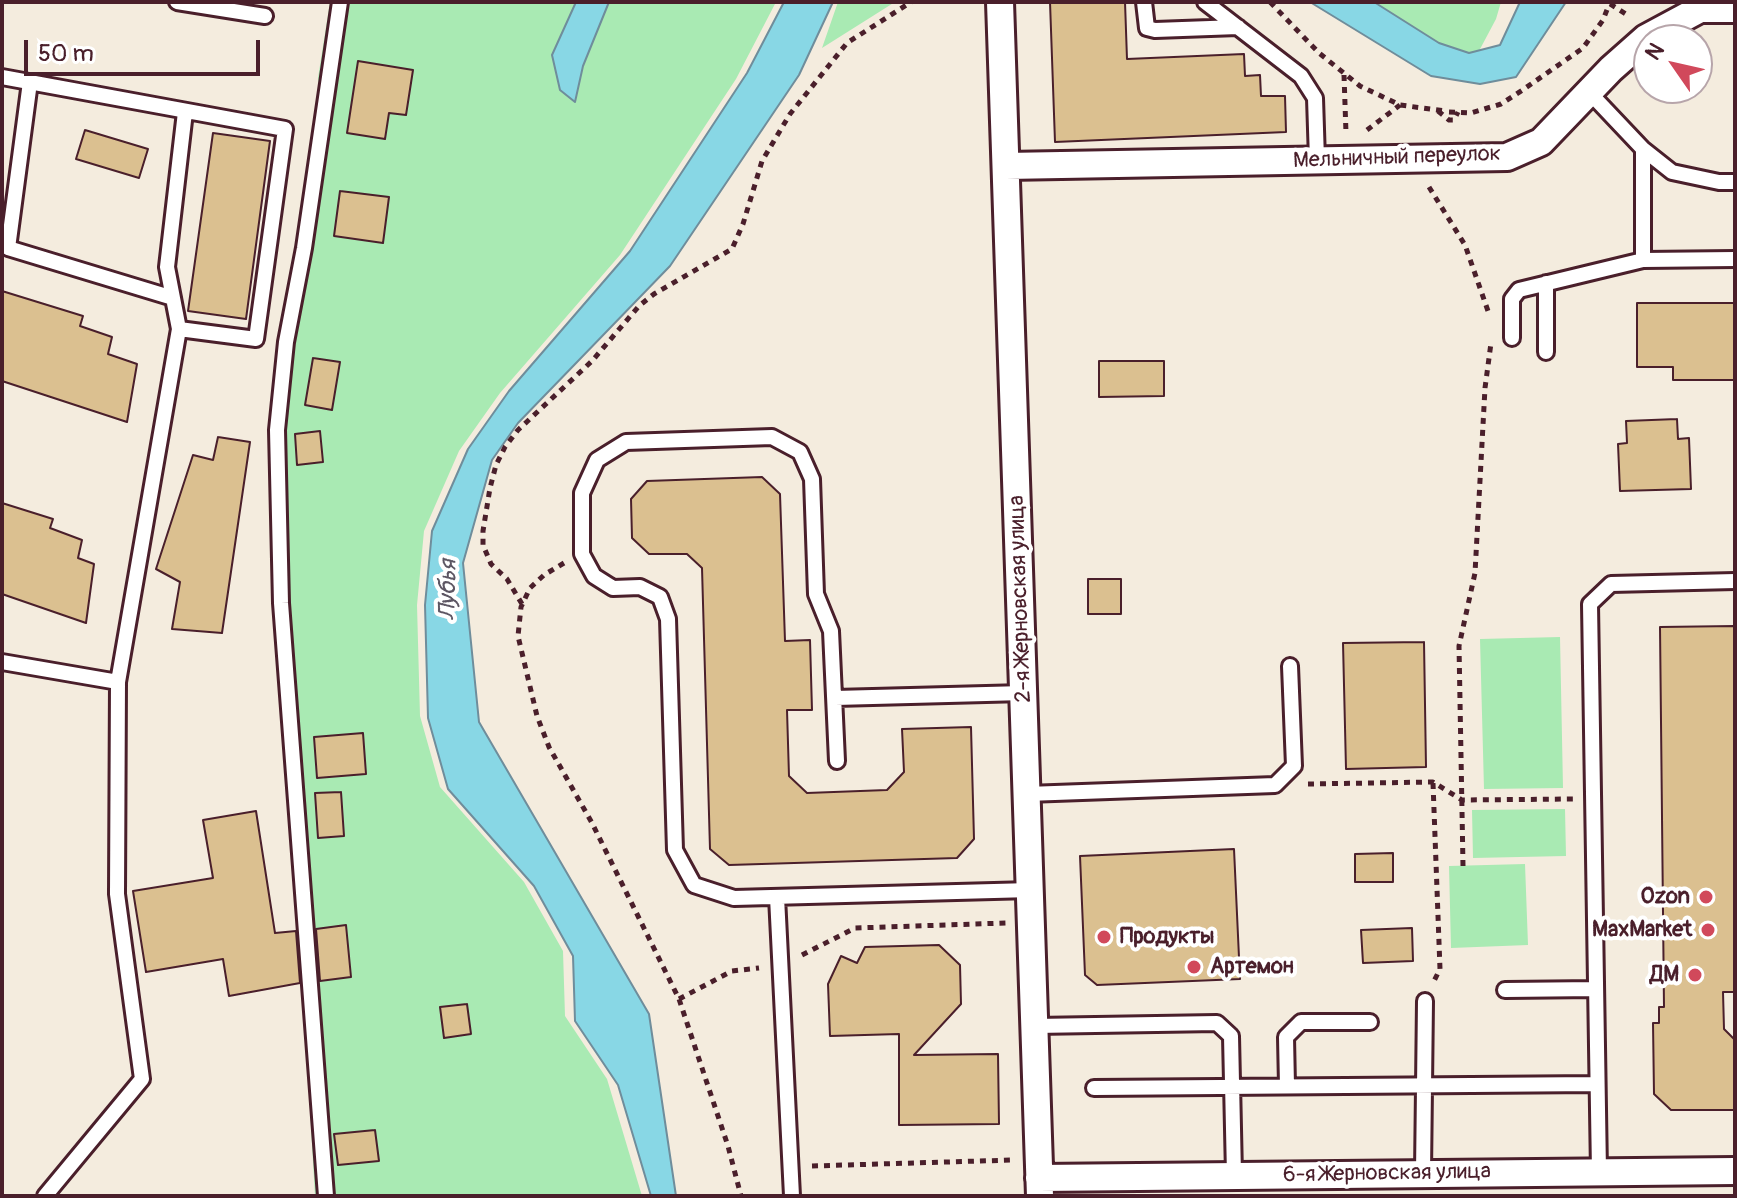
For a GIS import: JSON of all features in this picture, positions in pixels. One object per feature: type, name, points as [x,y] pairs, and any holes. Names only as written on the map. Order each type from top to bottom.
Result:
[{"type":"street","name":"2-я Жерновская улица","points":[[1000,2],[1040,1187]]},
{"type":"street","name":"Мельничный переулок","points":[[1006,166],[1507,157],[1541,142],[1611,69],[1646,38],[1700,9],[1735,9]]},
{"type":"street","name":"6-я Жерновская улица","points":[[1040,1187],[1234,1175],[1735,1171]]},
{"type":"lane","points":[[177,2],[265,16]]},
{"type":"lane","points":[[326,1196],[282,619],[277,430],[286,342],[304,248],[340,2]]},
{"type":"lane","points":[[1144,2],[1147,28],[1238,27]]},
{"type":"lane","points":[[1205,2],[1301,76],[1315,98],[1317,160]]},
{"type":"lane","points":[[2,77],[285,129],[256,339],[179,329]]},
{"type":"lane","points":[[30,82],[8,248],[173,298]]},
{"type":"lane","points":[[1590,93],[1643,149],[1672,172],[1719,182],[1735,182]]},
{"type":"lane","points":[[45,1196],[142,1079],[117,894],[118,682],[179,329],[167,267],[185,112]]},
{"type":"lane","points":[[1643,149],[1643,260]]},
{"type":"lane","points":[[1512,338],[1512,299],[1519,290],[1643,260],[1735,259]]},
{"type":"lane","points":[[1546,283],[1546,352]]},
{"type":"lane","points":[[837,761],[831,631],[816,594],[812,479],[800,452],[772,437],[626,442],[597,460],[582,493],[582,554],[594,576],[613,588],[640,587],[660,597],[668,619],[675,850],[694,885],[734,898],[1031,890]]},
{"type":"lane","points":[[1599,1172],[1590,604],[1611,584],[1735,581]]},
{"type":"lane","points":[[2,662],[118,682]]},
{"type":"lane","points":[[1027,794],[1275,785],[1294,766],[1290,666]]},
{"type":"lane","points":[[835,698],[1024,693]]},
{"type":"lane","points":[[777,897],[792,1196]]},
{"type":"lane","points":[[1505,990],[1596,989]]},
{"type":"lane","points":[[1423,1173],[1425,1001]]},
{"type":"lane","points":[[1287,1086],[1286,1037],[1301,1022],[1370,1022]]},
{"type":"lane","points":[[1035,1026],[1217,1023],[1231,1036],[1234,1175]]},
{"type":"lane","points":[[1094,1088],[1597,1084]]},
{"type":"path","points":[[522,604],[507,579],[491,564],[483,545],[490,488],[505,447],[518,430],[592,361],[639,306],[732,249],[762,161],[790,114],[847,43],[911,2]]},
{"type":"path","points":[[1270,2],[1319,53],[1360,86],[1400,105],[1471,113],[1501,104],[1583,48],[1603,20],[1610,3],[1637,21]]},
{"type":"path","points":[[1344,74],[1346,124]]},
{"type":"path","points":[[1357,137],[1400,105]]},
{"type":"path","points":[[1437,111],[1449,120],[1454,120],[1458,112]]},
{"type":"path","points":[[1412,159],[1465,245],[1489,312]]},
{"type":"path","points":[[1463,866],[1459,646],[1475,573],[1485,388],[1491,341]]},
{"type":"path","points":[[582,554],[544,575],[530,588],[522,604],[518,636],[537,716],[549,747],[592,823],[679,999],[728,1146],[741,1196]]},
{"type":"path","points":[[1425,1001],[1440,969],[1433,782]]},
{"type":"path","points":[[1275,785],[1433,782],[1462,800],[1593,798]]},
{"type":"path","points":[[781,966],[855,928],[1008,923]]},
{"type":"path","points":[[679,999],[732,971]]},
{"type":"path","points":[[791,1166],[1014,1160]]},
{"type":"green space","points":[[330,2],[776,2],[736,79],[620,255],[500,393],[459,451],[424,531],[417,605],[420,716],[440,787],[524,882],[563,951],[565,1016],[607,1079],[642,1196],[315,1196],[270,419],[321,105],[318,78]]},
{"type":"green space","points":[[838,2],[895,2],[822,48]]},
{"type":"green space","points":[[1344,2],[1501,2],[1496,19],[1479,51],[1449,59]]},
{"type":"green space","points":[[1560,637],[1563,788],[1484,789],[1480,639]]},
{"type":"green space","points":[[1565,809],[1566,856],[1473,858],[1472,810]]},
{"type":"green space","points":[[1525,864],[1528,945],[1451,948],[1449,866]]},
{"type":"water","points":[[576,2],[609,2],[583,66],[575,102],[560,90],[552,55]]},
{"type":"water","name":"Лубья","points":[[784,2],[833,2],[799,75],[670,266],[518,423],[492,460],[463,563],[479,722],[649,1014],[676,1196],[651,1196],[618,1085],[575,1021],[573,956],[534,886],[448,789],[428,718],[425,605],[432,531],[468,449],[509,391],[630,251],[747,73]]},
{"type":"water","points":[[1310,2],[1374,2],[1439,43],[1469,53],[1500,45],[1520,2],[1566,2],[1516,77],[1480,84],[1431,76]]},
{"type":"building","points":[[1050,2],[1125,2],[1127,59],[1244,54],[1245,76],[1260,75],[1261,96],[1285,96],[1286,132],[1055,142]]},
{"type":"building","points":[[358,61],[413,70],[406,115],[389,113],[385,139],[347,133]]},
{"type":"building","points":[[85,130],[148,149],[139,178],[76,159]]},
{"type":"building","points":[[213,133],[270,141],[246,319],[188,311]]},
{"type":"building","points":[[340,191],[389,197],[383,243],[334,236]]},
{"type":"building","points":[[2,291],[83,316],[80,326],[112,337],[108,354],[137,364],[127,422],[2,381]]},
{"type":"building","points":[[1637,303],[1735,303],[1735,380],[1673,380],[1673,367],[1637,367]]},
{"type":"building","points":[[313,358],[340,362],[332,410],[305,405]]},
{"type":"building","points":[[1099,361],[1164,361],[1164,396],[1099,397]]},
{"type":"building","points":[[1677,419],[1678,439],[1689,438],[1691,489],[1620,491],[1618,444],[1627,443],[1626,421]]},
{"type":"building","points":[[320,431],[323,462],[297,465],[295,434]]},
{"type":"building","points":[[218,437],[250,442],[222,633],[172,629],[180,582],[156,569],[193,455],[213,460]]},
{"type":"building","points":[[762,477],[780,494],[785,641],[810,640],[812,710],[787,710],[789,776],[807,793],[887,790],[904,772],[902,729],[971,727],[974,839],[957,858],[729,865],[710,849],[702,568],[687,554],[649,554],[632,538],[631,499],[647,481]]},
{"type":"building","points":[[2,503],[53,519],[50,528],[82,540],[78,558],[94,564],[86,623],[2,594]]},
{"type":"building","points":[[1088,579],[1121,579],[1121,614],[1088,614]]},
{"type":"building","points":[[1735,626],[1735,992],[1723,992],[1724,1029],[1735,1040],[1735,1110],[1671,1110],[1654,1094],[1653,1023],[1659,1023],[1659,1007],[1664,1007],[1660,627]]},
{"type":"building","points":[[1424,642],[1426,767],[1346,769],[1343,643]]},
{"type":"building","points":[[363,733],[366,774],[317,778],[314,737]]},
{"type":"building","points":[[341,792],[344,836],[318,838],[315,793]]},
{"type":"building","points":[[256,811],[275,933],[296,931],[300,983],[229,996],[223,959],[146,972],[133,891],[213,878],[203,820]]},
{"type":"building","points":[[1234,849],[1240,979],[1097,985],[1085,975],[1080,856]]},
{"type":"building","points":[[1393,853],[1393,882],[1355,882],[1355,854]]},
{"type":"building","points":[[346,925],[351,977],[320,981],[316,929]]},
{"type":"building","points":[[1412,928],[1413,961],[1363,963],[1361,930]]},
{"type":"building","points":[[939,945],[960,965],[961,1004],[914,1055],[998,1054],[999,1124],[899,1125],[899,1034],[830,1036],[828,984],[841,956],[857,963],[865,947]]},
{"type":"building","points":[[467,1004],[471,1034],[444,1038],[440,1007]]},
{"type":"building","points":[[375,1130],[379,1161],[338,1165],[334,1134]]},
{"type":"place","name":"Ozon","points":[[1706,897]]},
{"type":"place","name":"MaxMarket","points":[[1708,930]]},
{"type":"place","name":"Продукты","points":[[1104,937]]},
{"type":"place","name":"Артемон","points":[[1194,967]]},
{"type":"place","name":"ДМ","points":[[1695,975]]}]
